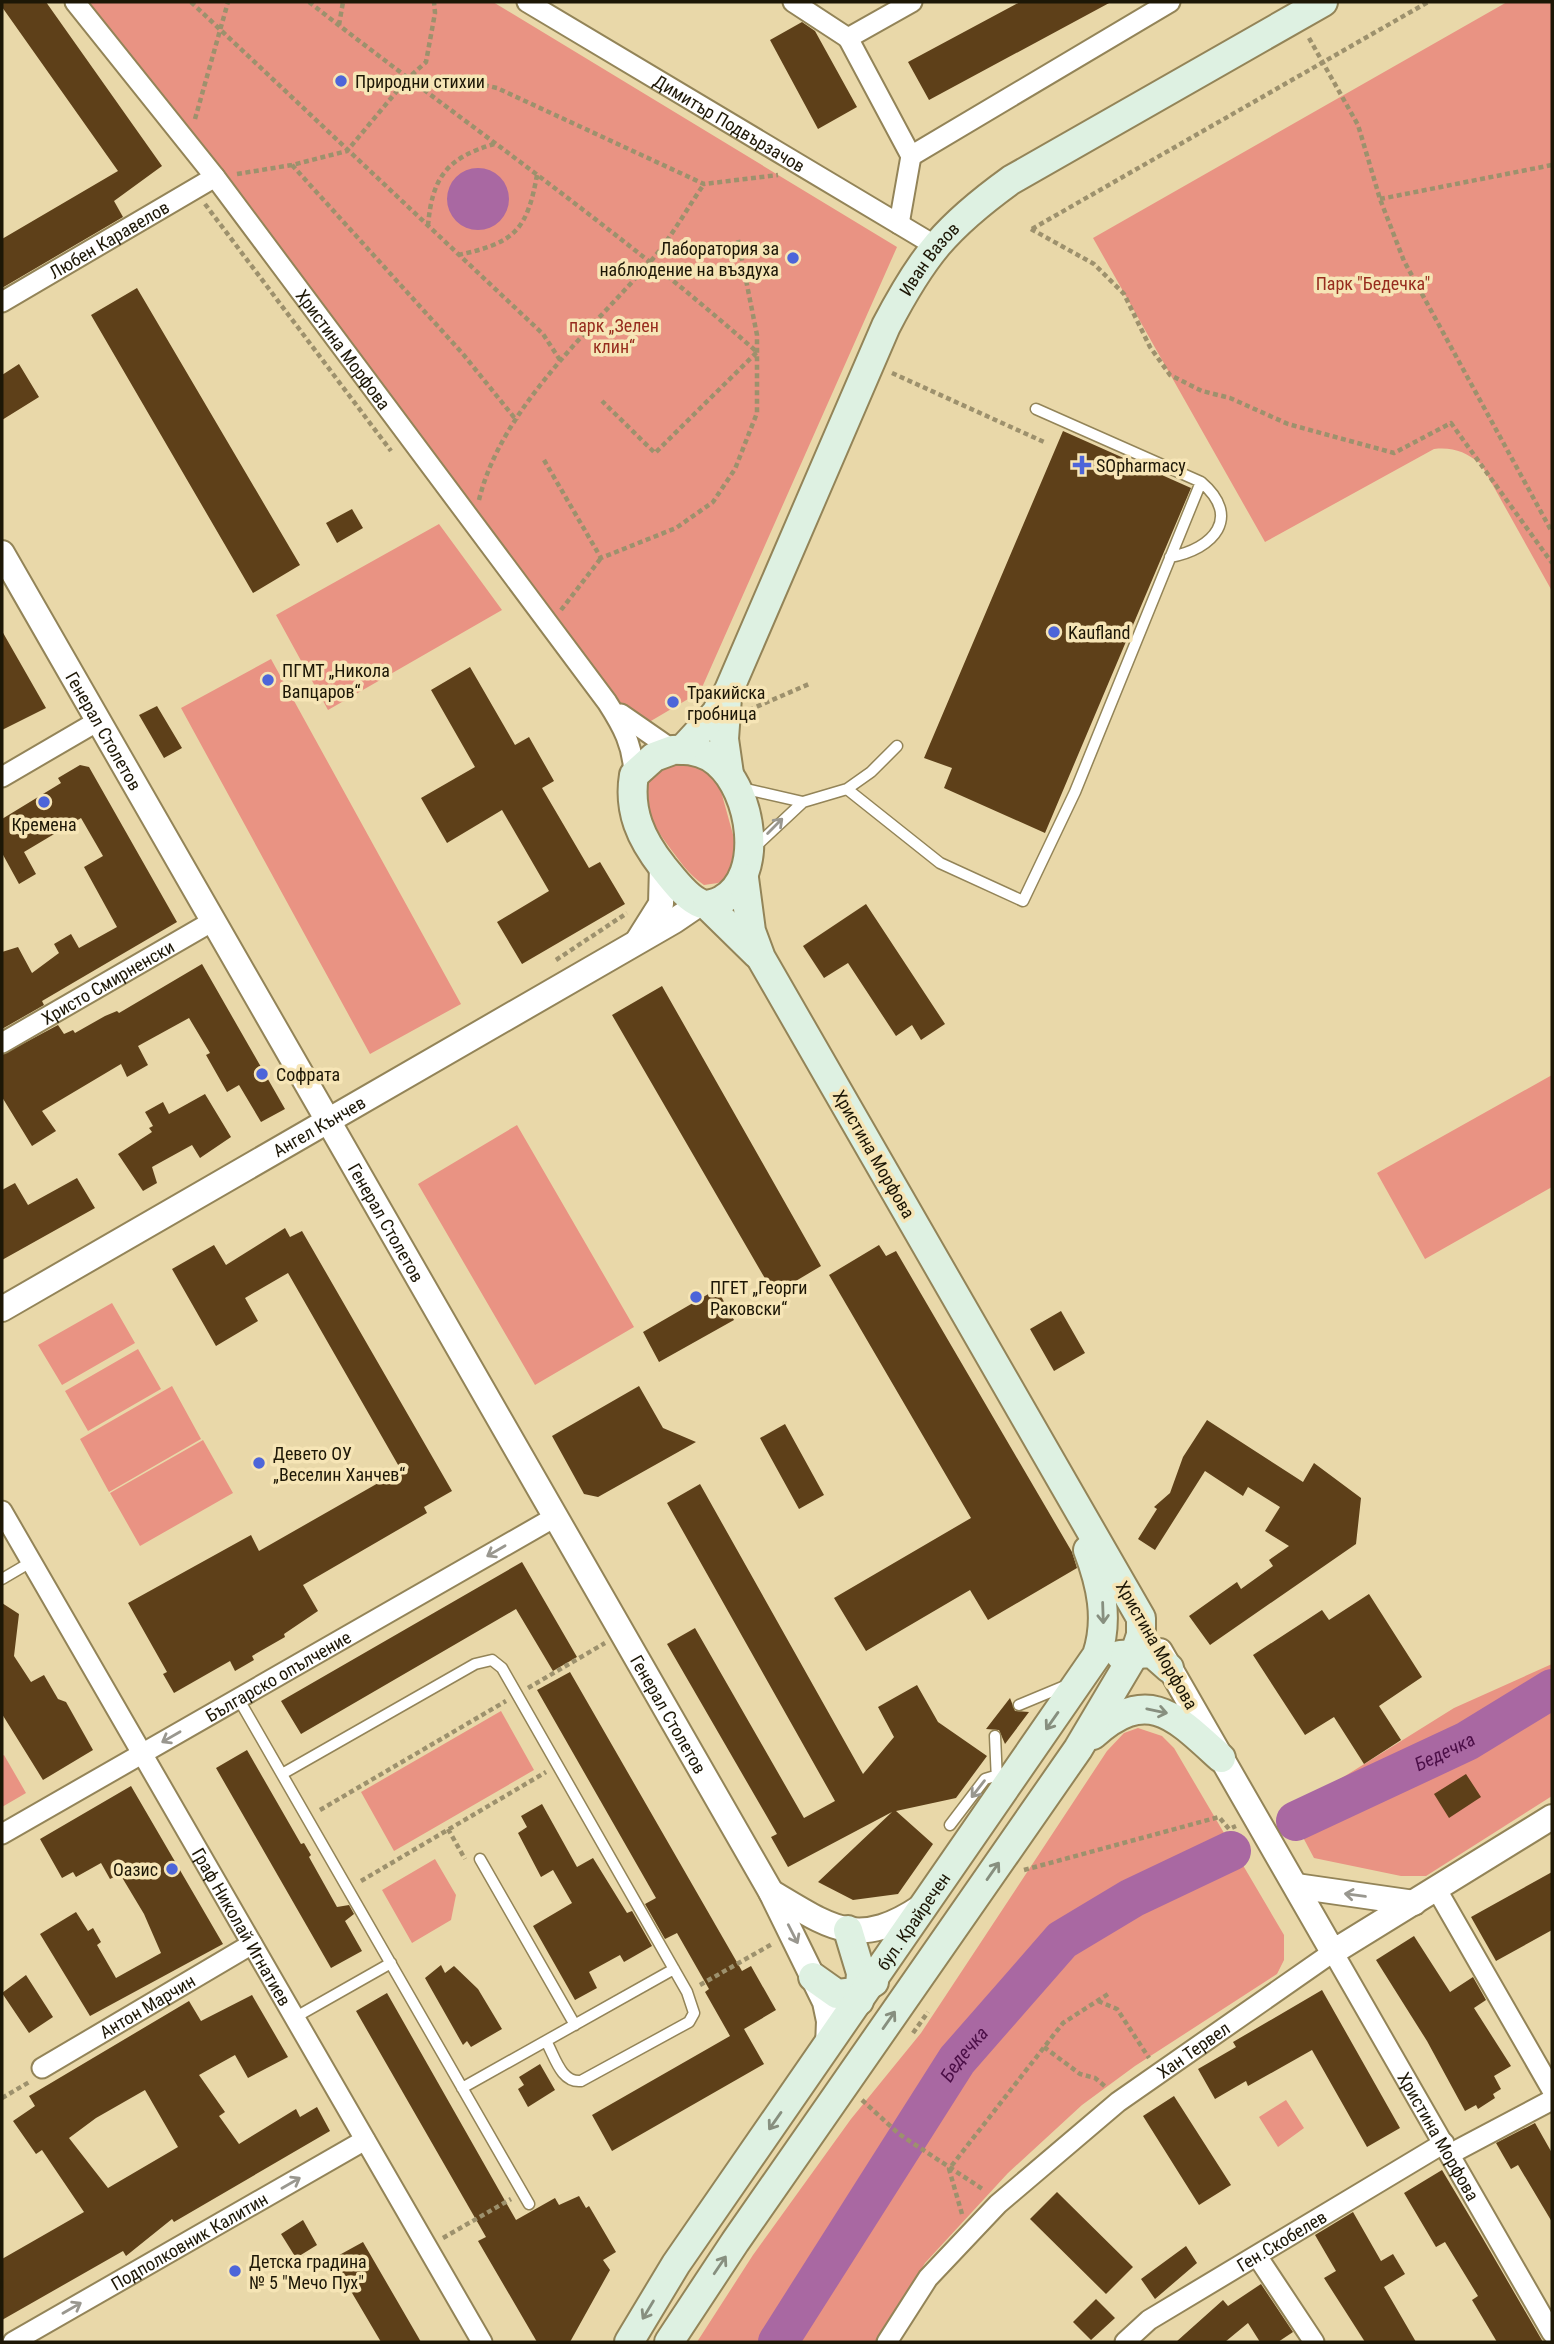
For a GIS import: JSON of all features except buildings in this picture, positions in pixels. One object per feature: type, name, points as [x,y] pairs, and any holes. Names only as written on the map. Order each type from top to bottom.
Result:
[{"type":"main road","name":"Иван Вазов","points":[[678,750],[709,722],[729,690],[886,327],[907,285],[934,245],[969,211],[1011,180],[1323,2]]},
{"type":"main road","name":"Иван Вазов","points":[[729,690],[724,721],[732,780]]},
{"type":"main road","points":[[678,750],[702,753],[717,762],[732,780],[745,817],[747,866],[728,895],[703,904],[662,866],[635,820],[631,804],[634,775],[653,757],[678,750]]},
{"type":"main road","name":"Христина Морфова","points":[[747,866],[751,931],[761,958],[1141,1618]]},
{"type":"main road","name":"Христина Морфова","points":[[703,904],[761,958]]},
{"type":"main road","name":"бул. Крайречен","points":[[629,2342],[676,2264],[925,1905],[1005,1781],[1085,1672],[1103,1635],[1101,1590],[1061,1478]]},
{"type":"main road","name":"бул. Крайречен","points":[[669,2342],[854,2086],[954,1927],[1078,1749],[1135,1653],[1141,1636],[1141,1618]]},
{"type":"main road","points":[[1085,1672],[1135,1653],[1152,1653],[1170,1668]]},
{"type":"main road","points":[[1078,1749],[1119,1715],[1140,1708],[1153,1709],[1182,1722],[1221,1758]]},
{"type":"main road","points":[[813,1977],[837,1994],[863,1992],[954,1927]]},
{"type":"main road","points":[[848,1930],[858,1958],[863,1992],[854,2086]]},
{"type":"street","name":"Христина Морфова","points":[[75,2],[215,177],[607,702],[627,734],[633,752],[634,775]]},
{"type":"street","name":"Димитър Подвързачов","points":[[527,2],[934,245]]},
{"type":"street","points":[[793,2],[848,38],[911,156],[900,224]]},
{"type":"street","points":[[848,38],[912,2]]},
{"type":"street","points":[[911,156],[1170,2]]},
{"type":"street","name":"Любен Каравелов","points":[[2,302],[215,177]]},
{"type":"street","name":"Генерал Столетов","points":[[2,553],[771,1892],[813,1977],[829,2021],[828,2046]]},
{"type":"street","name":"Христина Морфова","points":[[607,702],[636,727],[678,750]]},
{"type":"street","points":[[2,777],[98,721]]},
{"type":"street","name":"Ангел Кънчев","points":[[636,943],[661,904],[662,866]]},
{"type":"street","name":"Ангел Кънчев","points":[[2,1309],[703,904]]},
{"type":"street","name":"Христо Смирненски","points":[[2,1043],[213,921]]},
{"type":"street","name":"Граф Николай Игнатиев","points":[[2,1511],[482,2342]]},
{"type":"street","name":"Българско опълчение","points":[[2,1834],[555,1517]]},
{"type":"street","name":"Христина Морфова","points":[[1141,1618],[1552,2333]]},
{"type":"street","name":"Хан Тервел","points":[[887,2342],[928,2278],[998,2204],[1118,2102],[1334,1952],[1552,1817]]},
{"type":"street","points":[[1292,1880],[1414,1903]]},
{"type":"street","points":[[1437,1889],[1552,2090]]},
{"type":"street","points":[[771,1892],[825,1923],[848,1930],[871,1931],[892,1925],[925,1905]]},
{"type":"street","name":"Антон Марчин","points":[[42,2068],[252,1944]]},
{"type":"street","name":"Ген.Скобелев","points":[[1125,2342],[1149,2320],[1257,2256],[1447,2149],[1552,2100]]},
{"type":"street","name":"Подполковник Калитин","points":[[13,2342],[365,2140]]},
{"type":"street","points":[[1257,2256],[1314,2342]]},
{"type":"lane","points":[[1036,409],[1201,482],[1217,496],[1221,513],[1214,537],[1195,552],[1170,557]]},
{"type":"lane","points":[[847,789],[940,863],[1023,901],[1075,792],[1201,482]]},
{"type":"lane","points":[[747,866],[803,802],[847,789],[871,772],[897,746]]},
{"type":"lane","points":[[732,780],[803,802]]},
{"type":"lane","points":[[2,1579],[31,1562]]},
{"type":"lane","points":[[282,1774],[482,1662],[492,1660],[497,1663],[687,1992],[694,2012],[689,2022],[587,2080],[572,2081],[565,2077],[546,2041]]},
{"type":"lane","points":[[1019,1705],[1085,1672]]},
{"type":"lane","points":[[238,1698],[529,2204]]},
{"type":"lane","points":[[950,1825],[985,1779],[1005,1781],[995,1737]]},
{"type":"lane","points":[[480,1859],[575,2025]]},
{"type":"lane","points":[[294,2018],[391,1963]]},
{"type":"lane","points":[[462,2088],[674,1969]]},
{"type":"path","points":[[191,2],[543,334],[560,360]]},
{"type":"path","points":[[188,144],[228,2]]},
{"type":"path","points":[[309,2],[407,79],[651,261],[757,352]]},
{"type":"path","points":[[338,25],[343,2]]},
{"type":"path","points":[[215,177],[292,165],[347,151],[407,79],[426,62],[435,13],[434,2]]},
{"type":"path","points":[[1428,2],[1031,229],[1094,264],[1124,295],[1150,347],[1170,374],[1202,391],[1230,398],[1288,424],[1394,453],[1451,423],[1552,563]]},
{"type":"path","points":[[1296,16],[1358,125],[1380,199],[1404,261],[1552,532]]},
{"type":"path","points":[[407,79],[458,79],[497,88],[704,184],[811,171]]},
{"type":"path","points":[[428,226],[433,193],[443,172],[464,155],[495,144]]},
{"type":"path","points":[[292,165],[463,354],[517,421]]},
{"type":"path","points":[[1380,199],[1552,165]]},
{"type":"path","points":[[458,255],[501,243],[518,230],[527,216],[537,175]]},
{"type":"path","points":[[474,523],[493,456],[560,360],[651,261],[704,184]]},
{"type":"path","points":[[549,624],[601,558],[676,528],[713,502],[735,469],[757,413],[757,335],[738,240]]},
{"type":"path","points":[[602,401],[655,453],[757,352]]},
{"type":"path","points":[[890,373],[1044,442]]},
{"type":"path","points":[[544,460],[601,558]]},
{"type":"path","points":[[724,721],[809,684]]},
{"type":"path","points":[[307,1817],[610,1640]]},
{"type":"path","points":[[348,1888],[558,1766]]},
{"type":"path","points":[[1017,1871],[1060,1863],[1219,1817],[1229,1829],[1258,1821]]},
{"type":"path","points":[[448,1829],[470,1866],[480,1859]]},
{"type":"path","points":[[687,1992],[776,1942]]},
{"type":"path","points":[[949,2169],[1063,2023],[1108,1994]]},
{"type":"path","points":[[1097,2001],[1117,2009],[1150,2060]]},
{"type":"path","points":[[910,2036],[933,2004]]},
{"type":"path","points":[[1045,2047],[1080,2074],[1096,2078],[1109,2090]]},
{"type":"path","points":[[2,2098],[39,2077],[42,2068]]},
{"type":"path","points":[[854,2086],[899,2134],[990,2194]]},
{"type":"path","points":[[949,2169],[964,2221]]},
{"type":"path","points":[[436,2242],[522,2192]]},
{"type":"green space","name":"парк „Зелен клин“","points":[[75,2],[493,2],[897,247],[700,692],[639,728],[599,686]]},
{"type":"green space","name":"Парк \"Бедечка\"","points":[[1507,2],[1552,2],[1552,591],[1481,464],[1464,453],[1453,450],[1434,449],[1265,542],[1093,238]]},
{"type":"green space","points":[[439,524],[502,610],[328,710],[276,615]]},
{"type":"green space","points":[[271,659],[461,1004],[370,1054],[181,708]]},
{"type":"green space","points":[[673,763],[705,766],[719,784],[737,849],[730,876],[718,883],[704,885],[688,871],[659,833],[648,811],[645,800],[650,781]]},
{"type":"green space","points":[[1552,1075],[1552,1187],[1425,1259],[1377,1173]]},
{"type":"green space","points":[[517,1125],[634,1327],[535,1385],[418,1184]]},
{"type":"green space","points":[[112,1303],[135,1343],[62,1385],[38,1345]]},
{"type":"green space","points":[[138,1349],[161,1389],[88,1431],[65,1391]]},
{"type":"green space","points":[[172,1386],[201,1439],[109,1492],[80,1439]]},
{"type":"green space","points":[[203,1440],[233,1493],[140,1546],[110,1493]]},
{"type":"green space","points":[[1552,1664],[1552,1796],[1426,1876],[1401,1876],[1314,1858],[1289,1811],[1454,1708]]},
{"type":"green space","points":[[501,1711],[534,1770],[394,1851],[361,1792]]},
{"type":"green space","points":[[1138,1728],[1162,1736],[1174,1748],[1284,1935],[1284,1960],[1277,1974],[1135,2066],[1082,2105],[1008,2173],[925,2263],[879,2342],[697,2342],[753,2255],[851,2119],[921,2033],[1107,1751],[1124,1733]]},
{"type":"green space","points":[[4,1755],[26,1793],[2,1807],[2,1756]]},
{"type":"green space","points":[[435,1859],[456,1895],[451,1920],[412,1943],[382,1890]]},
{"type":"green space","points":[[1286,2100],[1304,2128],[1278,2147],[1259,2117]]},
{"type":"shaded area","points":[[478,168],[490,170],[500,177],[507,187],[507,211],[500,221],[490,228],[478,230],[466,228],[456,221],[449,211],[447,199],[449,187],[456,177],[466,170]]},
{"type":"waterway","name":"Бедечка","points":[[1296,1821],[1467,1741],[1552,1689]]},
{"type":"waterway","name":"Бедечка","points":[[778,2342],[957,2060],[1062,1940],[1132,1898],[1231,1851]]},
{"type":"place","name":"Природни стихии","points":[[341,81]]},
{"type":"place","name":"Лаборатория за наблюдение на въздуха","points":[[793,258]]},
{"type":"place","name":"SOpharmacy","points":[[1082,465]]},
{"type":"place","name":"Kaufland","points":[[1054,632]]},
{"type":"place","name":"ПГМТ „Никола Вапцаров“","points":[[268,680]]},
{"type":"place","name":"Тракийска гробница","points":[[673,702]]},
{"type":"place","name":"Кремена","points":[[44,802]]},
{"type":"place","name":"Софрата","points":[[262,1074]]},
{"type":"place","name":"ПГЕТ „Георги Раковски“","points":[[696,1297]]},
{"type":"place","name":"Девето ОУ „Веселин Ханчев“","points":[[259,1463]]},
{"type":"place","name":"Оазис","points":[[172,1869]]},
{"type":"place","name":"Детска градина № 5 \"Мечо Пух\"","points":[[235,2271]]}]
